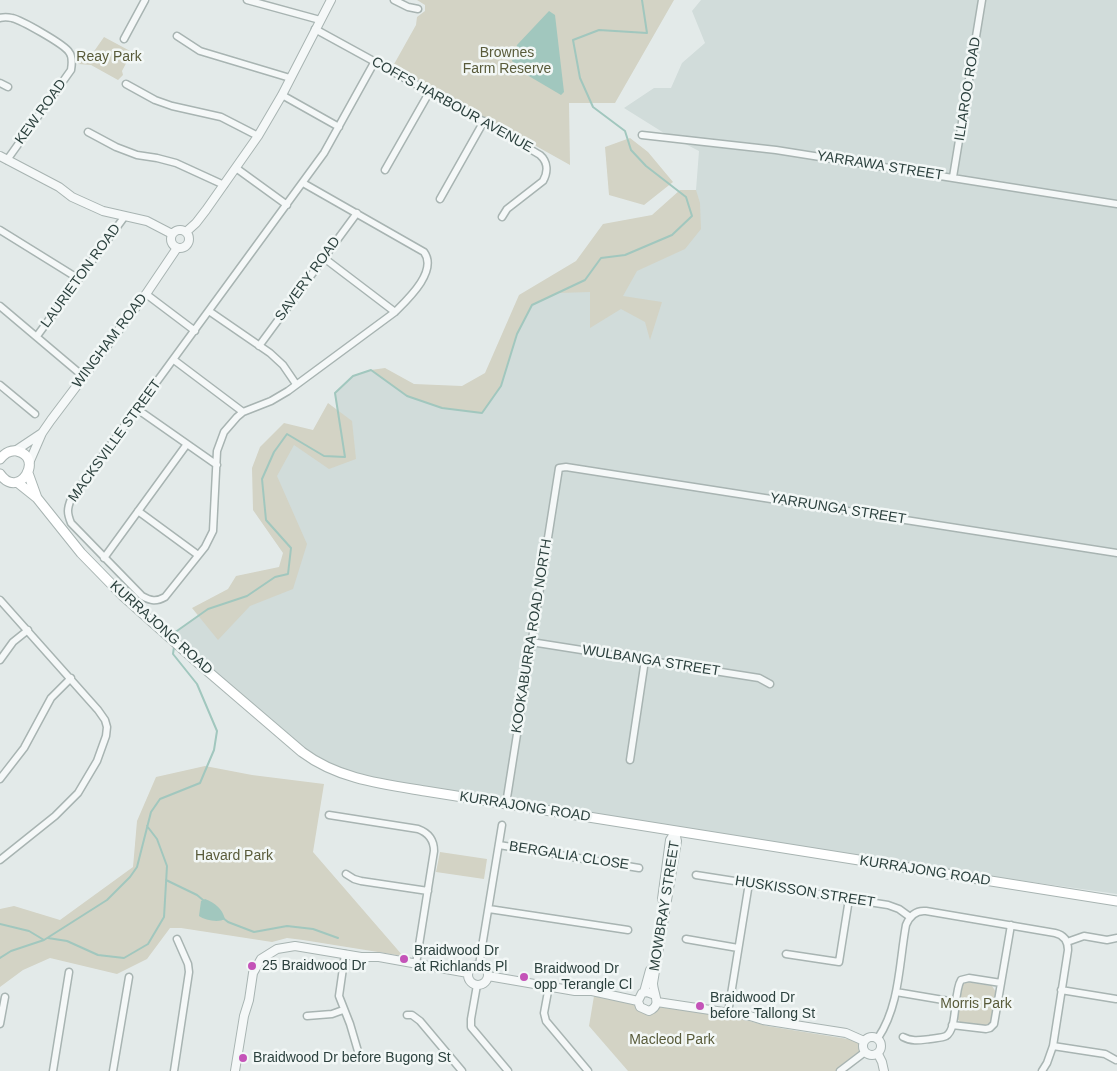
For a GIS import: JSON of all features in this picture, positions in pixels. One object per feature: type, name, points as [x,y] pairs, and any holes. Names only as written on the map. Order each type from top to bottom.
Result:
[{"type":"main road","points":[[0,446],[24,455],[29,463],[28,473],[37,498]]},
{"type":"main road","points":[[0,459],[5,454],[13,451]]},
{"type":"main road","points":[[17,482],[24,479],[28,473]]},
{"type":"main road","points":[[2,479],[17,482],[37,498]]},
{"type":"main road","name":"KURRAJONG ROAD","points":[[37,498],[81,553],[151,621],[302,752],[336,772],[383,784],[1117,901]]},
{"type":"street","points":[[124,39],[145,0]]},
{"type":"street","points":[[247,0],[320,20]]},
{"type":"street","points":[[186,232],[196,223],[258,136],[282,95],[331,0]]},
{"type":"street","points":[[394,0],[408,8],[418,9]]},
{"type":"street","name":"ILLAROO ROAD","points":[[953,178],[982,0]]},
{"type":"street","name":"KEW ROAD","points":[[0,18],[11,17],[56,42],[68,50],[72,65],[71,70],[3,158]]},
{"type":"street","name":"COFFS HARBOUR AVENUE","points":[[315,29],[430,91],[545,159],[546,176],[543,181],[507,209],[502,217]]},
{"type":"street","points":[[177,36],[200,51],[290,78]]},
{"type":"street","name":"MACKSVILLE STREET","points":[[303,183],[424,252],[428,256],[428,265],[417,288],[394,312],[296,384],[271,401],[243,412],[230,424],[224,432],[217,451],[213,531],[198,555],[165,597],[151,601],[142,596],[72,523],[68,516],[67,507],[324,153],[375,61]]},
{"type":"street","points":[[0,83],[8,87]]},
{"type":"street","points":[[126,84],[155,100],[221,118],[258,136]]},
{"type":"street","points":[[384,170],[430,91]]},
{"type":"street","points":[[282,95],[339,127]]},
{"type":"street","points":[[440,199],[484,122]]},
{"type":"street","points":[[88,132],[116,147],[137,155],[176,163],[224,185]]},
{"type":"street","name":"YARRAWA STREET","points":[[642,135],[776,150],[1117,204]]},
{"type":"street","points":[[3,158],[59,187],[72,197],[103,210],[148,221],[172,234]]},
{"type":"street","points":[[236,168],[287,205]]},
{"type":"street","name":"SAVERY ROAD","points":[[259,346],[357,213]]},
{"type":"street","name":"LAURIETON ROAD","points":[[37,336],[125,216]]},
{"type":"street","points":[[0,230],[79,279]]},
{"type":"street","points":[[179,230],[186,232],[189,236],[189,243],[184,248],[177,248],[171,242],[172,234],[179,230]]},
{"type":"street","name":"WINGHAM ROAD","points":[[29,463],[42,433],[146,294],[177,248]]},
{"type":"street","points":[[324,258],[394,312]]},
{"type":"street","points":[[146,294],[195,331]]},
{"type":"street","points":[[0,306],[84,377]]},
{"type":"street","points":[[209,311],[270,353],[283,365],[296,384]]},
{"type":"street","points":[[174,360],[243,412]]},
{"type":"street","points":[[0,385],[35,414]]},
{"type":"street","points":[[137,409],[216,465]]},
{"type":"street","name":"WINGHAM ROAD","points":[[13,451],[42,433]]},
{"type":"street","points":[[104,558],[187,444]]},
{"type":"street","name":"YARRUNGA STREET","points":[[559,468],[566,467],[1117,553]]},
{"type":"street","name":"KOOKABURRA ROAD NORTH","points":[[506,804],[559,468]]},
{"type":"street","points":[[138,511],[198,555]]},
{"type":"street","points":[[0,600],[71,678],[105,720],[107,727],[106,736],[97,761],[78,793],[55,816],[0,860]]},
{"type":"street","points":[[0,660],[13,642],[28,630]]},
{"type":"street","name":"WULBANGA STREET","points":[[531,642],[759,678],[770,684]]},
{"type":"street","points":[[630,760],[645,660]]},
{"type":"street","points":[[0,778],[24,748],[51,698],[71,678]]},
{"type":"street","points":[[329,815],[418,829],[427,833],[432,841],[434,848],[416,964]]},
{"type":"street","points":[[479,965],[502,825]]},
{"type":"street","name":"MOWBRAY STREET","points":[[644,992],[649,977],[670,840],[675,832]]},
{"type":"street","name":"MOWBRAY STREET","points":[[656,998],[653,983],[677,841],[675,832]]},
{"type":"street","name":"BERGALIA CLOSE","points":[[499,845],[638,868]]},
{"type":"street","points":[[346,874],[361,881],[428,892]]},
{"type":"street","name":"HUSKISSON STREET","points":[[696,875],[896,907],[910,917]]},
{"type":"street","points":[[728,1013],[749,883]]},
{"type":"street","points":[[786,954],[839,962],[849,899]]},
{"type":"street","points":[[489,909],[628,930]]},
{"type":"street","points":[[878,1038],[890,1017],[896,992],[906,925],[910,917],[917,912],[922,911],[1058,933],[1067,942],[1068,950],[1052,1046],[1047,1063],[1042,1071]]},
{"type":"street","points":[[952,1025],[983,1029],[990,1028],[995,1020],[1011,925]]},
{"type":"street","points":[[1067,942],[1084,936],[1107,940],[1117,938]]},
{"type":"street","points":[[174,1071],[189,972],[188,964],[177,939]]},
{"type":"street","points":[[686,939],[738,948]]},
{"type":"street","points":[[235,1071],[256,966],[261,959],[273,950],[290,946],[468,973]]},
{"type":"street","points":[[345,954],[338,996],[350,1024],[360,1058]]},
{"type":"street","points":[[468,973],[471,968],[479,965]]},
{"type":"street","points":[[468,973],[471,982],[477,985],[485,982],[488,976],[487,970],[479,965]]},
{"type":"street","points":[[53,1071],[69,972]]},
{"type":"street","points":[[488,976],[575,991],[592,991],[638,1001]]},
{"type":"street","points":[[113,1071],[129,977]]},
{"type":"street","points":[[903,1037],[913,1040],[944,1037],[950,1032],[960,982],[964,979],[969,978],[1001,983]]},
{"type":"street","points":[[477,985],[471,1019],[472,1029],[508,1071]]},
{"type":"street","points":[[548,986],[544,1013],[546,1021],[588,1071]]},
{"type":"street","points":[[1061,990],[1116,999]]},
{"type":"street","points":[[656,998],[655,1008],[645,1011],[640,1007],[638,1001],[640,995],[644,992],[650,992],[656,998],[763,1020],[846,1033],[864,1041]]},
{"type":"street","points":[[896,992],[956,1002]]},
{"type":"street","points":[[0,1024],[5,997]]},
{"type":"street","points":[[307,1016],[332,1014],[343,1010]]},
{"type":"street","points":[[407,1015],[412,1015],[420,1021],[462,1071]]},
{"type":"street","points":[[878,1038],[868,1037],[864,1041],[863,1047],[865,1052],[870,1055],[878,1054]]},
{"type":"street","points":[[878,1038],[882,1044],[878,1054]]},
{"type":"street","points":[[1052,1046],[1105,1054],[1116,1060]]},
{"type":"street","points":[[840,1071],[865,1052]]},
{"type":"street","points":[[878,1054],[884,1071]]},
{"type":"shaded area","points":[[701,0],[1117,0],[1117,894],[675,832],[342,774],[294,745],[197,662],[174,633],[208,609],[275,577],[291,548],[266,520],[274,452],[341,426],[335,393],[353,376],[371,370],[407,396],[501,386],[517,334],[532,305],[559,293],[696,190],[699,151],[664,133],[624,108],[654,88],[671,88],[682,63],[705,43],[692,11]]},
{"type":"shaded area","points":[[549,11],[555,15],[564,92],[561,95],[522,72],[512,61],[517,45]]},
{"type":"shaded area","points":[[205,899],[218,906],[225,919],[219,921],[199,916],[201,901]]},
{"type":"green space","name":"Brownes Farm Reserve","points":[[417,0],[674,0],[615,103],[569,103],[570,165],[393,66],[416,25],[417,17],[425,11],[425,5]]},
{"type":"green space","name":"Reay Park","points":[[104,37],[132,52],[122,71],[123,75],[118,80],[91,65],[78,64],[78,59],[90,57]]},
{"type":"green space","points":[[630,138],[648,152],[673,182],[644,205],[609,195],[605,147]]},
{"type":"green space","points":[[680,190],[696,190],[700,203],[701,229],[685,249],[637,271],[623,296],[662,302],[650,340],[645,322],[621,309],[590,328],[590,292],[559,293],[532,305],[517,334],[501,386],[482,413],[442,408],[407,396],[371,370],[385,368],[414,384],[462,386],[485,373],[519,295],[576,261],[603,224],[652,215]]},
{"type":"green space","points":[[328,403],[352,421],[356,459],[329,469],[294,445],[277,476],[307,544],[293,589],[250,606],[218,640],[192,608],[228,589],[236,576],[279,567],[283,553],[253,510],[252,468],[260,447],[284,423],[313,430]]},
{"type":"green space","name":"Havard Park","points":[[205,766],[252,775],[324,784],[313,852],[403,956],[287,938],[272,942],[170,928],[147,959],[117,974],[50,958],[23,970],[0,987],[0,909],[14,906],[60,920],[133,867],[137,821],[156,777]]},
{"type":"green space","points":[[440,852],[487,859],[484,879],[436,872]]},
{"type":"green space","name":"Morris Park","points":[[966,982],[992,986],[996,992],[991,1023],[986,1027],[961,1023],[956,1017],[961,987]]},
{"type":"green space","name":"Macleod Park","points":[[594,996],[634,1004],[639,1011],[646,1014],[653,1013],[661,1007],[735,1017],[767,1026],[854,1040],[859,1044],[860,1051],[836,1071],[628,1071],[589,1026]]},
{"type":"waterway","points":[[174,637],[174,633],[208,609],[247,596],[275,577],[288,574],[291,548],[266,520],[262,479],[274,452],[287,434],[324,456],[345,457],[335,393],[353,376],[371,370],[407,396],[442,408],[482,413],[501,386],[517,334],[532,305],[585,280],[601,258],[625,255],[672,235],[692,216],[686,197],[646,166],[631,150],[625,131],[593,107],[580,78],[573,40],[599,30],[647,33],[642,0]]},
{"type":"waterway","points":[[0,958],[11,951],[44,940],[107,900],[130,877],[137,867],[151,812],[160,799],[200,783],[214,750],[217,731],[197,684],[173,654],[174,647]]},
{"type":"waterway","points":[[48,938],[67,941],[98,955],[124,958],[148,944],[164,917],[167,866],[157,839],[147,826]]},
{"type":"waterway","points":[[166,880],[197,895],[203,900]]},
{"type":"waterway","points":[[223,918],[228,922],[254,932],[287,926],[313,929],[338,938]]},
{"type":"waterway","points":[[0,924],[29,931],[44,940]]},
{"type":"place","name":"Braidwood Dr at Richlands Pl","points":[[404,959]]},
{"type":"place","name":"25 Braidwood Dr","points":[[252,966]]},
{"type":"place","name":"Braidwood Dr opp Terangle Cl","points":[[524,977]]},
{"type":"place","name":"Braidwood Dr before Tallong St","points":[[700,1006]]},
{"type":"place","name":"Braidwood Dr before Bugong St","points":[[243,1058]]}]
